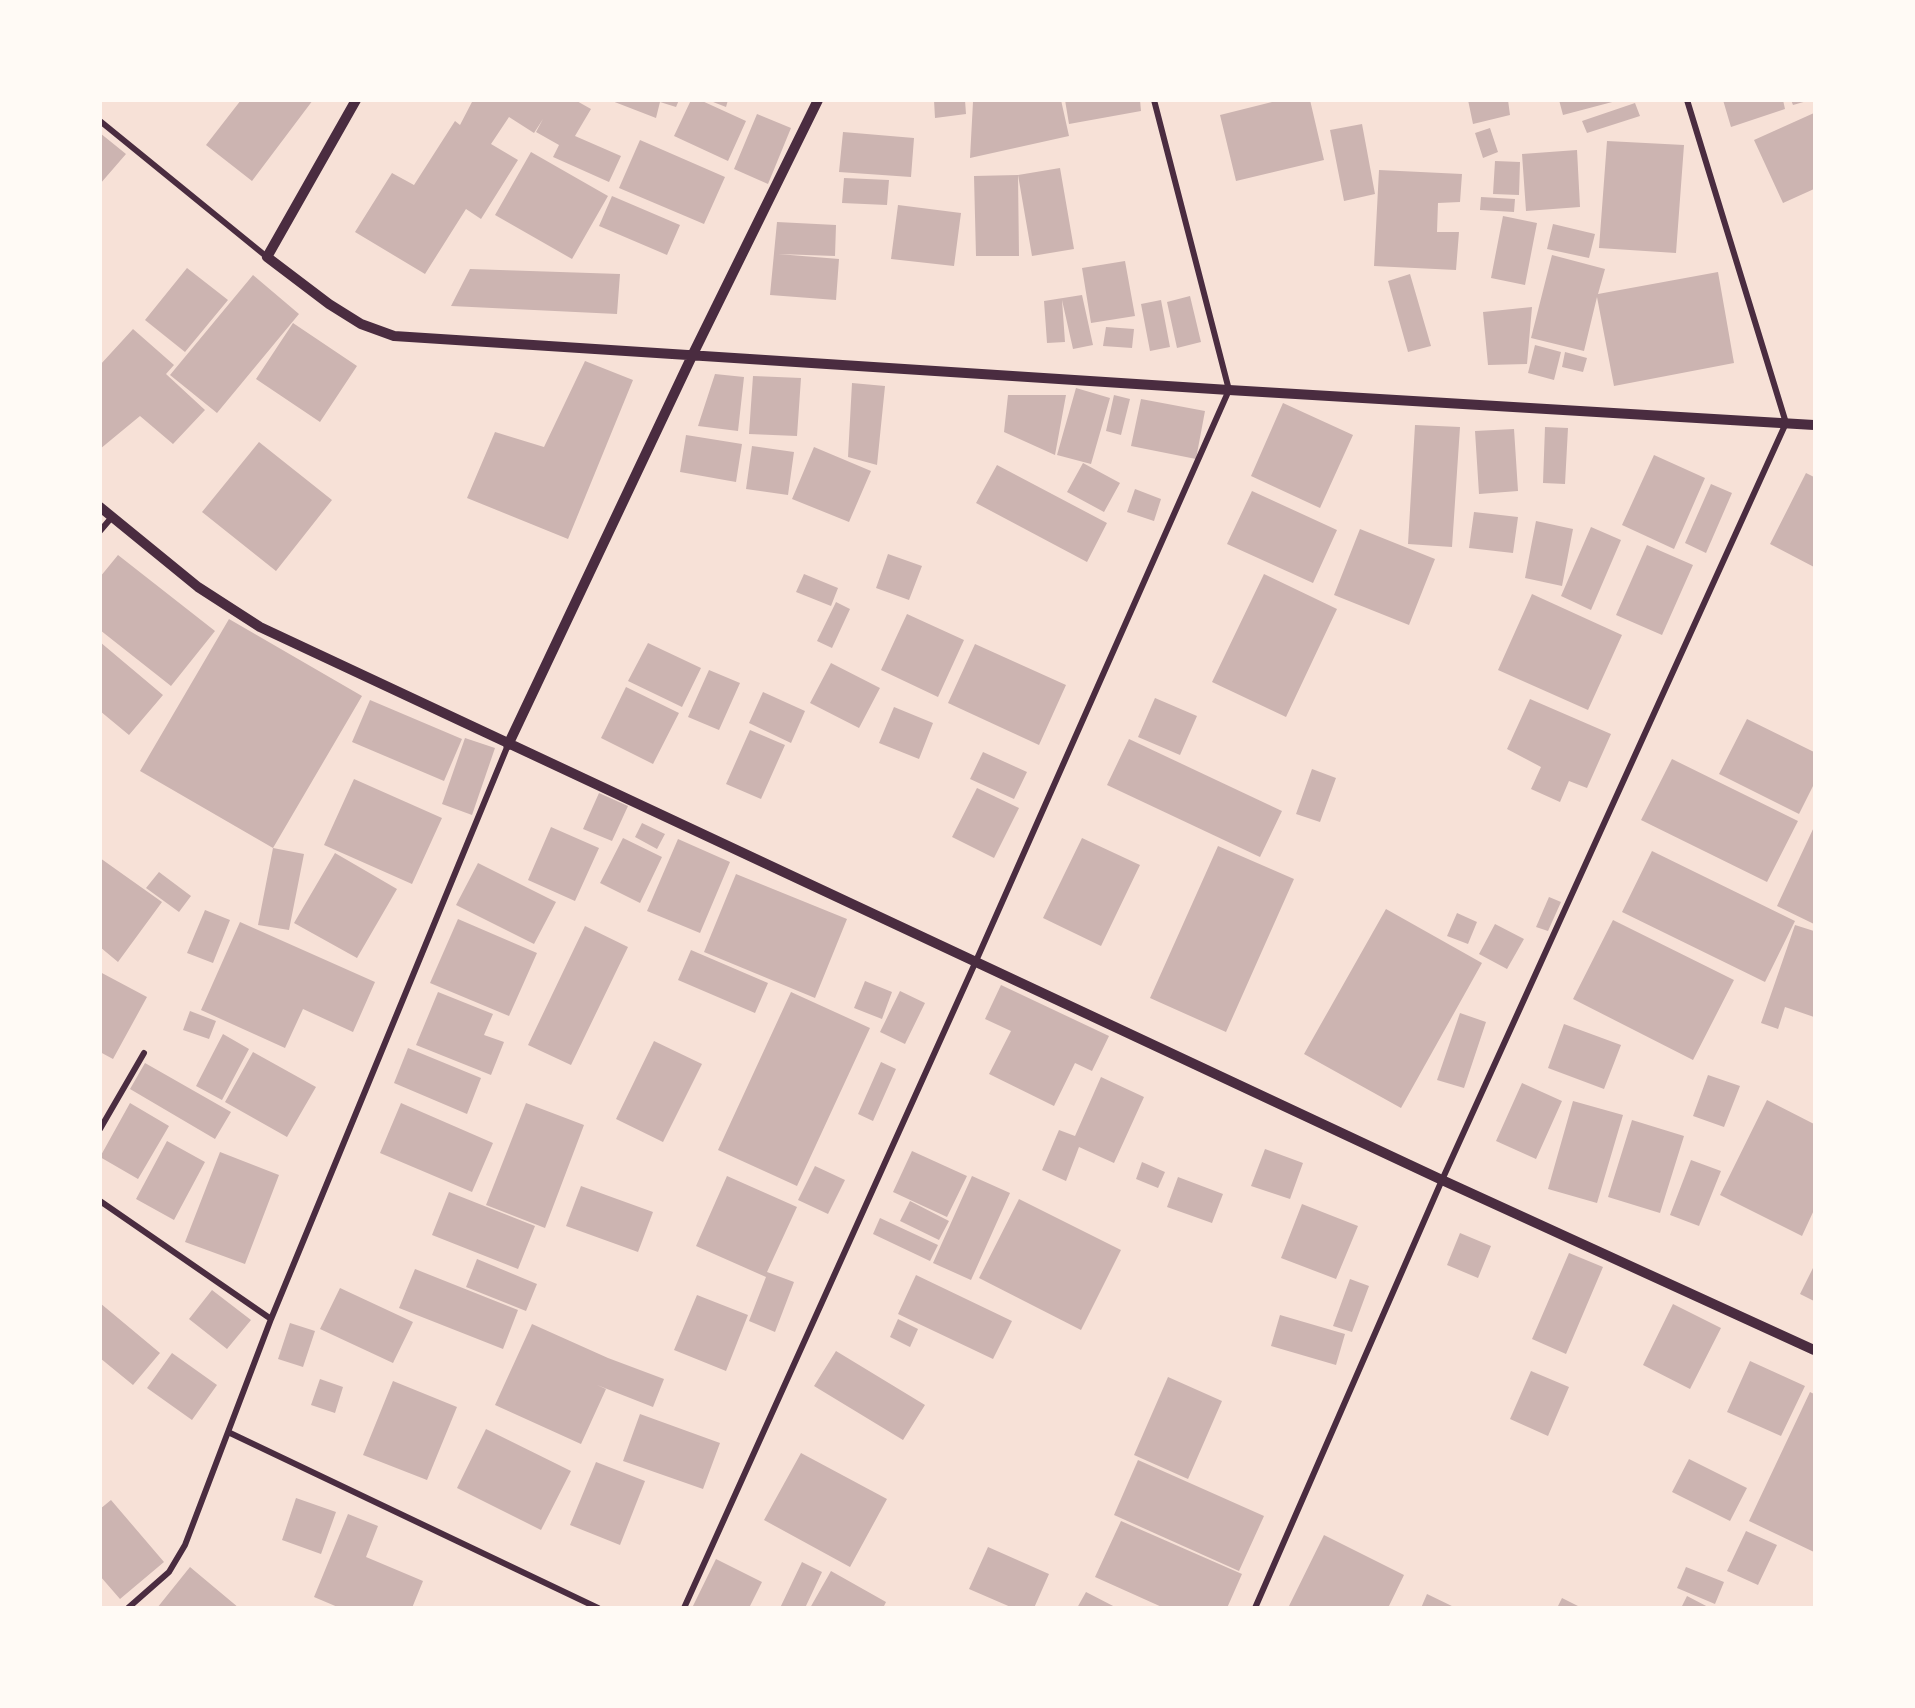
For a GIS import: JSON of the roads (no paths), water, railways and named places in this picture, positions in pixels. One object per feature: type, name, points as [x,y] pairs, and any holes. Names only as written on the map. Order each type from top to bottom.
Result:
[{"type":"street","points":[[267,257],[356,100]]},
{"type":"street","points":[[128,1608],[169,1572],[185,1545],[272,1319],[508,746],[692,356],[818,100]]},
{"type":"street","points":[[684,1608],[976,961],[1229,390],[1154,100]]},
{"type":"street","points":[[1255,1608],[1442,1180],[1786,423],[1687,100]]},
{"type":"street","points":[[100,121],[267,257],[329,304],[361,324],[394,336],[1815,425]]},
{"type":"street","points":[[100,507],[198,587],[260,627],[508,746],[976,961],[1442,1180],[1815,1350]]},
{"type":"street","points":[[100,531],[112,517]]},
{"type":"street","points":[[100,1129],[144,1053]]},
{"type":"street","points":[[100,1201],[272,1319]]},
{"type":"street","points":[[228,1432],[598,1608]]}]
